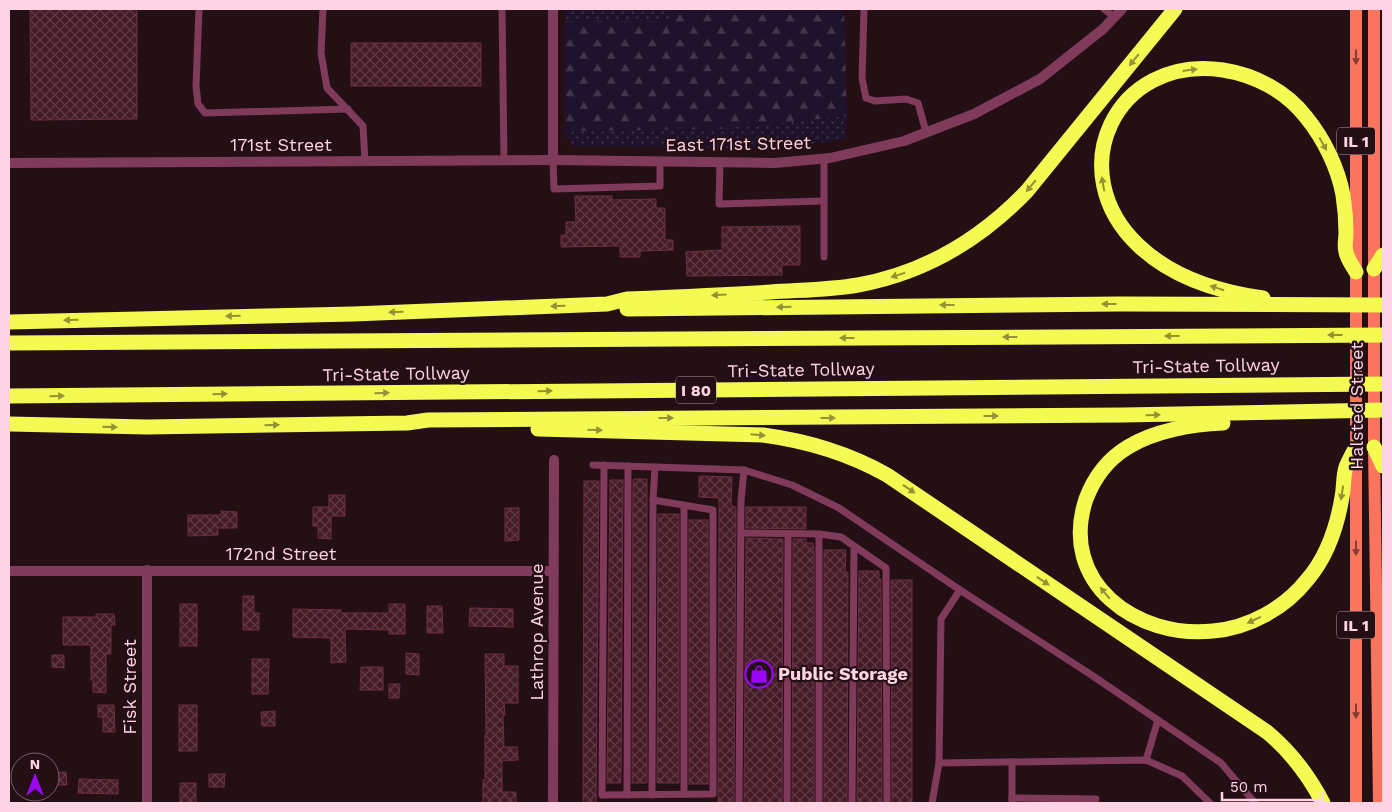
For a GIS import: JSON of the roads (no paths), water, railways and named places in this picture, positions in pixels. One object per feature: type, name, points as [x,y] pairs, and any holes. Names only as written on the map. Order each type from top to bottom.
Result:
[{"type":"highway","points":[[9,322],[353,314],[607,304],[627,299],[857,285],[904,273],[954,251],[988,228],[1027,192],[1175,9]]},
{"type":"highway","points":[[1315,306],[1298,299],[1264,298],[1236,293],[1196,281],[1158,261],[1138,246],[1127,233],[1107,202],[1102,181],[1101,160],[1106,137],[1114,117],[1138,90],[1149,82],[1173,73],[1192,69],[1215,69],[1246,75],[1286,96],[1313,126],[1334,166],[1343,195],[1346,252],[1356,272]]},
{"type":"highway","points":[[1374,269],[1383,255]]},
{"type":"highway","points":[[607,304],[628,309],[1120,304],[1383,305]]},
{"type":"highway","name":"Tri-State Tollway","points":[[9,344],[1383,335]]},
{"type":"highway","name":"Tri-State Tollway","points":[[9,396],[1383,384]]},
{"type":"highway","points":[[9,424],[147,427],[407,423],[428,420],[1123,416],[1383,410]]},
{"type":"highway","points":[[1311,411],[1284,417],[1208,423],[1174,430],[1141,440],[1129,446],[1110,461],[1098,476],[1089,492],[1081,527],[1083,552],[1089,568],[1097,584],[1109,599],[1125,612],[1145,622],[1186,632],[1230,629],[1255,620],[1275,608],[1301,588],[1317,568],[1330,542],[1339,513],[1345,469],[1356,447]]},
{"type":"highway","points":[[407,423],[428,427],[756,435],[810,443],[851,457],[888,475],[1267,732],[1295,759],[1323,803]]},
{"type":"highway","points":[[1374,447],[1383,466]]},
{"type":"main road","name":"Halsted Street","points":[[1356,9],[1356,803]]},
{"type":"main road","name":"Halsted Street","points":[[1374,9],[1374,447],[1379,803]]},
{"type":"street","points":[[553,9],[553,160]]},
{"type":"street","name":"East 171st Street","points":[[553,160],[775,163],[824,159],[904,141],[974,114],[1040,79],[1103,29],[1122,9]]},
{"type":"street","name":"171st Street","points":[[9,163],[553,160]]},
{"type":"street","name":"Lathrop Avenue","points":[[553,803],[554,460]]},
{"type":"street","name":"Fisk Street","points":[[147,570],[147,803]]},
{"type":"street","name":"172nd Street","points":[[9,571],[554,571]]},
{"type":"lane","points":[[200,9],[196,86],[198,104],[205,113],[348,110]]},
{"type":"lane","points":[[323,9],[321,53],[327,88],[364,126],[364,161]]},
{"type":"lane","points":[[502,9],[504,160]]},
{"type":"lane","points":[[864,9],[862,78],[866,98],[875,100],[906,99],[918,104],[926,132]]},
{"type":"lane","points":[[1104,9],[1114,18]]},
{"type":"lane","points":[[824,159],[824,257]]},
{"type":"lane","points":[[553,160],[554,189],[660,186],[660,162]]},
{"type":"lane","points":[[720,162],[719,204],[824,201]]},
{"type":"lane","points":[[593,465],[744,470],[792,484],[839,508],[1158,720],[1221,764],[1255,803]]},
{"type":"lane","points":[[604,465],[602,795],[712,794],[713,510],[653,500]]},
{"type":"lane","points":[[627,795],[628,466]]},
{"type":"lane","points":[[652,795],[653,500],[655,467]]},
{"type":"lane","points":[[739,803],[741,533],[744,470]]},
{"type":"lane","points":[[684,506],[684,794]]},
{"type":"lane","points":[[741,533],[819,534],[842,537],[886,568],[887,803]]},
{"type":"lane","points":[[787,803],[788,534]]},
{"type":"lane","points":[[819,534],[819,803]]},
{"type":"lane","points":[[852,803],[854,547]]},
{"type":"lane","points":[[932,803],[939,763],[942,618],[960,590]]},
{"type":"lane","points":[[1146,760],[1158,720]]},
{"type":"lane","points":[[939,763],[1146,760],[1182,776],[1210,803]]},
{"type":"lane","points":[[1012,762],[1012,801],[1096,800]]},
{"type":"place","name":"Public Storage","points":[[759,674]]}]
